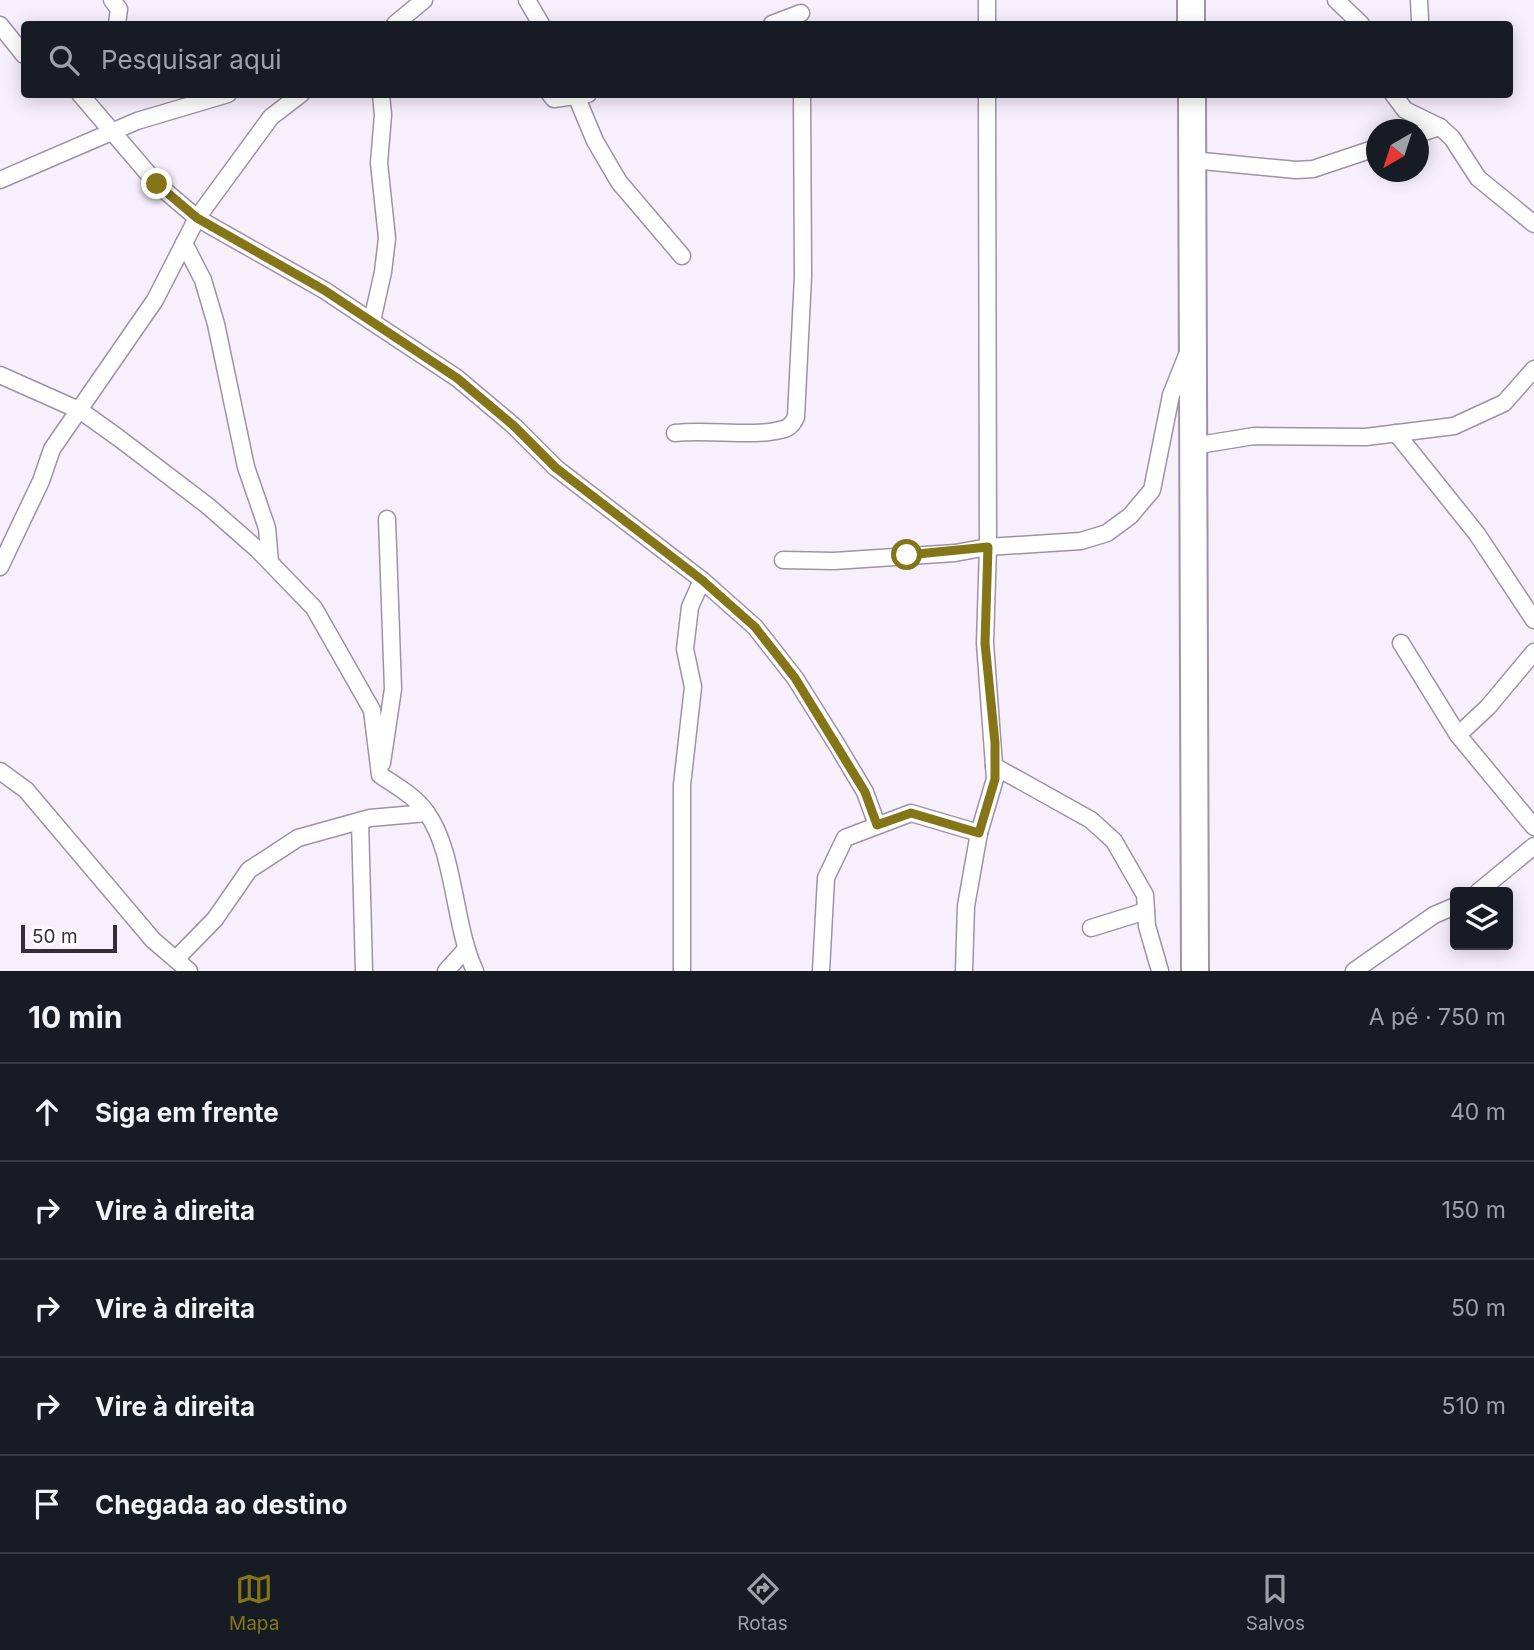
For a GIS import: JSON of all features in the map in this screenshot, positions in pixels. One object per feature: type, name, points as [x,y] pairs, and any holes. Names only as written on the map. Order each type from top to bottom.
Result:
[{"type":"highway","points":[[1191,0],[1191,21]]},
{"type":"highway","points":[[1192,98],[1195,971]]},
{"type":"street","points":[[399,21],[424,0]]},
{"type":"street","points":[[527,0],[539,21]]},
{"type":"street","points":[[987,0],[987,21]]},
{"type":"street","points":[[1336,0],[1358,21]]},
{"type":"street","points":[[1419,0],[1420,20]]},
{"type":"street","points":[[780,21],[801,13]]},
{"type":"street","points":[[0,25],[21,51]]},
{"type":"street","points":[[84,98],[115,131],[157,184],[197,218],[324,290],[457,378],[514,426],[556,468],[702,580],[755,627],[795,678],[865,792],[877,825]]},
{"type":"street","points":[[0,180],[65,149],[137,121],[215,98]]},
{"type":"street","points":[[0,567],[41,481],[52,449],[81,411],[155,300],[197,218],[271,117],[296,98]]},
{"type":"street","points":[[372,321],[383,272],[387,238],[379,163],[381,98]]},
{"type":"street","points":[[583,98],[595,141],[619,182],[682,256]]},
{"type":"street","points":[[675,433],[703,430],[776,431],[793,423],[796,417],[803,276],[802,98]]},
{"type":"street","points":[[964,971],[966,906],[979,833],[995,779],[985,643],[988,547],[987,98]]},
{"type":"street","points":[[1396,98],[1405,110],[1440,127],[1452,138],[1478,178],[1534,224]]},
{"type":"street","points":[[1429,131],[1440,127]]},
{"type":"street","points":[[1192,160],[1296,170],[1313,169],[1366,152]]},
{"type":"street","points":[[184,243],[203,280],[220,338],[246,467],[267,528],[270,562]]},
{"type":"street","points":[[783,560],[834,561],[955,553],[988,547],[1081,541],[1107,533],[1142,505],[1152,491],[1171,395],[1192,340]]},
{"type":"street","points":[[1193,446],[1254,436],[1366,437],[1454,426],[1504,403],[1534,369]]},
{"type":"street","points":[[0,375],[81,411],[208,506],[270,562],[314,608],[372,710],[380,775],[414,799],[427,813],[440,839],[465,950],[475,971]]},
{"type":"street","points":[[1396,433],[1477,534],[1534,620]]},
{"type":"street","points":[[380,775],[393,689],[387,519]]},
{"type":"street","points":[[682,971],[682,785],[693,687],[685,649],[690,607],[702,580]]},
{"type":"street","points":[[1401,643],[1458,734],[1534,827]]},
{"type":"street","points":[[1458,734],[1488,707],[1534,652]]},
{"type":"street","points":[[995,766],[1102,829],[1130,864],[1145,895],[1146,911],[1160,971]]},
{"type":"street","points":[[0,771],[26,790],[153,940],[189,971]]},
{"type":"street","points":[[176,960],[215,919],[249,870],[273,852],[298,838],[360,821],[427,813]]},
{"type":"street","points":[[821,971],[826,878],[845,838],[911,813],[979,833]]},
{"type":"street","points":[[360,821],[363,971]]},
{"type":"street","points":[[1484,887],[1534,846]]},
{"type":"street","points":[[1354,971],[1434,915],[1450,908]]},
{"type":"street","points":[[1091,928],[1146,911]]},
{"type":"street","points":[[446,971],[465,950]]},
{"type":"route","points":[[157,184],[197,218],[324,290],[457,378],[514,426],[556,468],[702,580],[755,627],[795,678],[837,745],[865,792],[877,825],[911,813],[979,833],[995,779],[995,743],[985,643],[988,547],[955,553],[907,555]]}]
